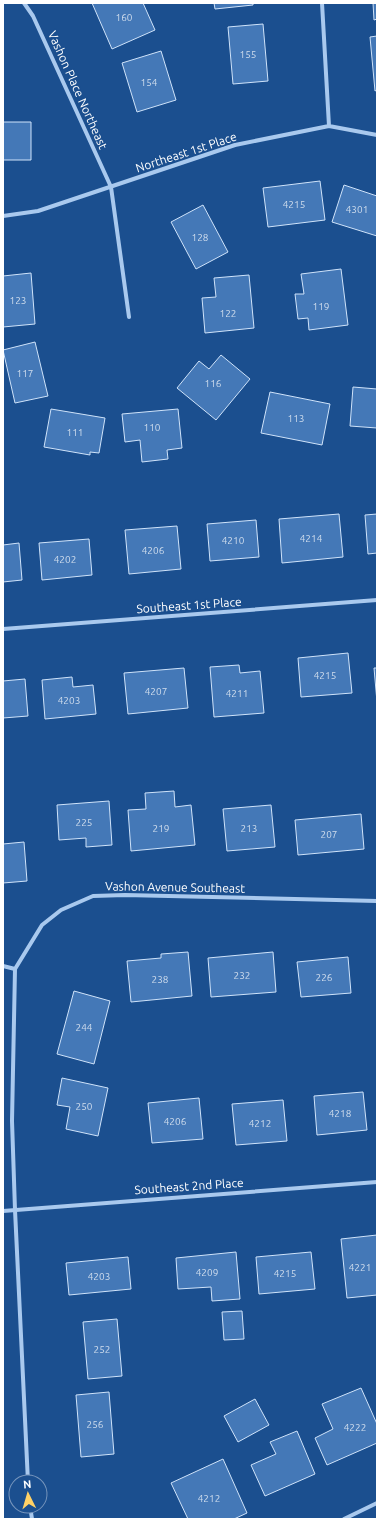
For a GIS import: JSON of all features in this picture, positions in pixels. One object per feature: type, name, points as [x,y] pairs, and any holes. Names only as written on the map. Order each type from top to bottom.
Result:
[{"type":"street","name":"Vashon Place Northeast","points":[[24,3],[33,16],[111,187],[128,317]]},
{"type":"street","points":[[322,3],[329,126]]},
{"type":"street","name":"Northeast 1st Place","points":[[3,216],[38,211],[235,145],[329,126],[377,135]]},
{"type":"street","name":"Southeast 1st Place","points":[[3,629],[377,600]]},
{"type":"street","name":"Vashon Avenue Southeast","points":[[15,969],[42,925],[61,910],[93,896],[125,895],[377,901]]},
{"type":"street","points":[[3,966],[15,969],[12,1121],[14,1210],[28,1474]]},
{"type":"street","name":"Southeast 2nd Place","points":[[3,1211],[377,1182]]},
{"type":"street","points":[[344,1519],[377,1503]]},
{"type":"building","points":[[92,3],[143,3],[155,30],[112,49]]},
{"type":"building","points":[[214,3],[253,3],[253,5],[215,9]]},
{"type":"building","points":[[373,3],[377,3],[377,19],[374,20]]},
{"type":"building","points":[[263,24],[268,81],[233,84],[228,27]]},
{"type":"building","points":[[377,36],[377,90],[375,91],[370,37]]},
{"type":"building","points":[[161,51],[176,100],[137,112],[122,63]]},
{"type":"building","points":[[3,122],[31,122],[31,160],[3,160]]},
{"type":"building","points":[[320,181],[325,220],[268,227],[263,188]]},
{"type":"building","points":[[344,185],[377,196],[377,236],[332,222]]},
{"type":"building","points":[[203,205],[228,252],[196,269],[171,222]]},
{"type":"building","points":[[341,269],[348,325],[309,330],[308,318],[298,319],[295,294],[304,294],[301,274]]},
{"type":"building","points":[[31,273],[35,324],[3,327],[3,276]]},
{"type":"building","points":[[249,275],[254,328],[205,333],[202,298],[216,297],[214,278]]},
{"type":"building","points":[[35,342],[48,396],[15,403],[3,350]]},
{"type":"building","points":[[221,355],[250,379],[216,420],[177,388],[199,361],[209,369]]},
{"type":"building","points":[[353,387],[377,389],[377,428],[350,426]]},
{"type":"building","points":[[270,392],[330,404],[322,445],[261,433]]},
{"type":"building","points":[[51,409],[105,418],[99,453],[90,452],[90,455],[44,447]]},
{"type":"building","points":[[178,409],[182,448],[167,450],[168,459],[142,462],[140,440],[125,442],[122,414]]},
{"type":"building","points":[[339,514],[343,557],[282,563],[279,519]]},
{"type":"building","points":[[377,514],[377,553],[368,554],[365,515]]},
{"type":"building","points":[[256,520],[259,557],[210,561],[207,524]]},
{"type":"building","points":[[177,526],[181,569],[129,574],[125,530]]},
{"type":"building","points":[[89,539],[92,575],[42,580],[39,543]]},
{"type":"building","points":[[19,543],[22,580],[3,582],[3,545]]},
{"type":"building","points":[[348,653],[352,693],[301,697],[298,658]]},
{"type":"building","points":[[239,665],[240,673],[260,671],[264,713],[214,717],[210,667]]},
{"type":"building","points":[[184,668],[188,708],[128,714],[124,673]]},
{"type":"building","points":[[374,668],[377,668],[377,702]]},
{"type":"building","points":[[72,677],[73,687],[93,685],[96,714],[45,719],[42,680]]},
{"type":"building","points":[[25,679],[28,716],[3,718],[3,681]]},
{"type":"building","points":[[174,791],[175,807],[191,805],[195,845],[131,851],[128,810],[146,809],[145,793]]},
{"type":"building","points":[[109,801],[112,845],[86,847],[86,838],[59,840],[57,805]]},
{"type":"building","points":[[271,805],[275,847],[227,851],[223,809]]},
{"type":"building","points":[[361,814],[364,849],[298,855],[295,820]]},
{"type":"building","points":[[24,842],[27,881],[3,883],[3,844]]},
{"type":"building","points":[[188,952],[192,996],[131,1002],[127,961],[161,958],[161,954]]},
{"type":"building","points":[[273,952],[276,992],[211,997],[208,958]]},
{"type":"building","points":[[348,957],[351,993],[301,997],[297,962]]},
{"type":"building","points":[[74,991],[110,1001],[94,1064],[57,1054]]},
{"type":"building","points":[[62,1078],[108,1088],[98,1136],[66,1129],[70,1107],[57,1105]]},
{"type":"building","points":[[363,1092],[367,1130],[317,1135],[314,1096]]},
{"type":"building","points":[[199,1098],[203,1139],[152,1143],[148,1103]]},
{"type":"building","points":[[283,1100],[287,1141],[236,1145],[232,1104]]},
{"type":"building","points":[[377,1235],[377,1295],[347,1298],[341,1239]]},
{"type":"building","points":[[236,1252],[240,1299],[212,1301],[211,1287],[178,1289],[176,1258]]},
{"type":"building","points":[[311,1252],[315,1289],[259,1294],[256,1257]]},
{"type":"building","points":[[128,1257],[131,1289],[69,1295],[66,1263]]},
{"type":"building","points":[[242,1311],[244,1339],[224,1340],[222,1312]]},
{"type":"building","points":[[117,1319],[122,1376],[88,1379],[83,1322]]},
{"type":"building","points":[[361,1388],[377,1424],[377,1443],[327,1465],[315,1438],[333,1429],[322,1404]]},
{"type":"building","points":[[109,1392],[114,1454],[81,1457],[76,1395]]},
{"type":"building","points":[[255,1399],[269,1425],[238,1442],[224,1416]]},
{"type":"building","points":[[297,1431],[315,1474],[265,1496],[251,1465],[276,1454],[270,1442]]},
{"type":"building","points":[[223,1459],[247,1513],[234,1519],[188,1519],[171,1483]]}]
